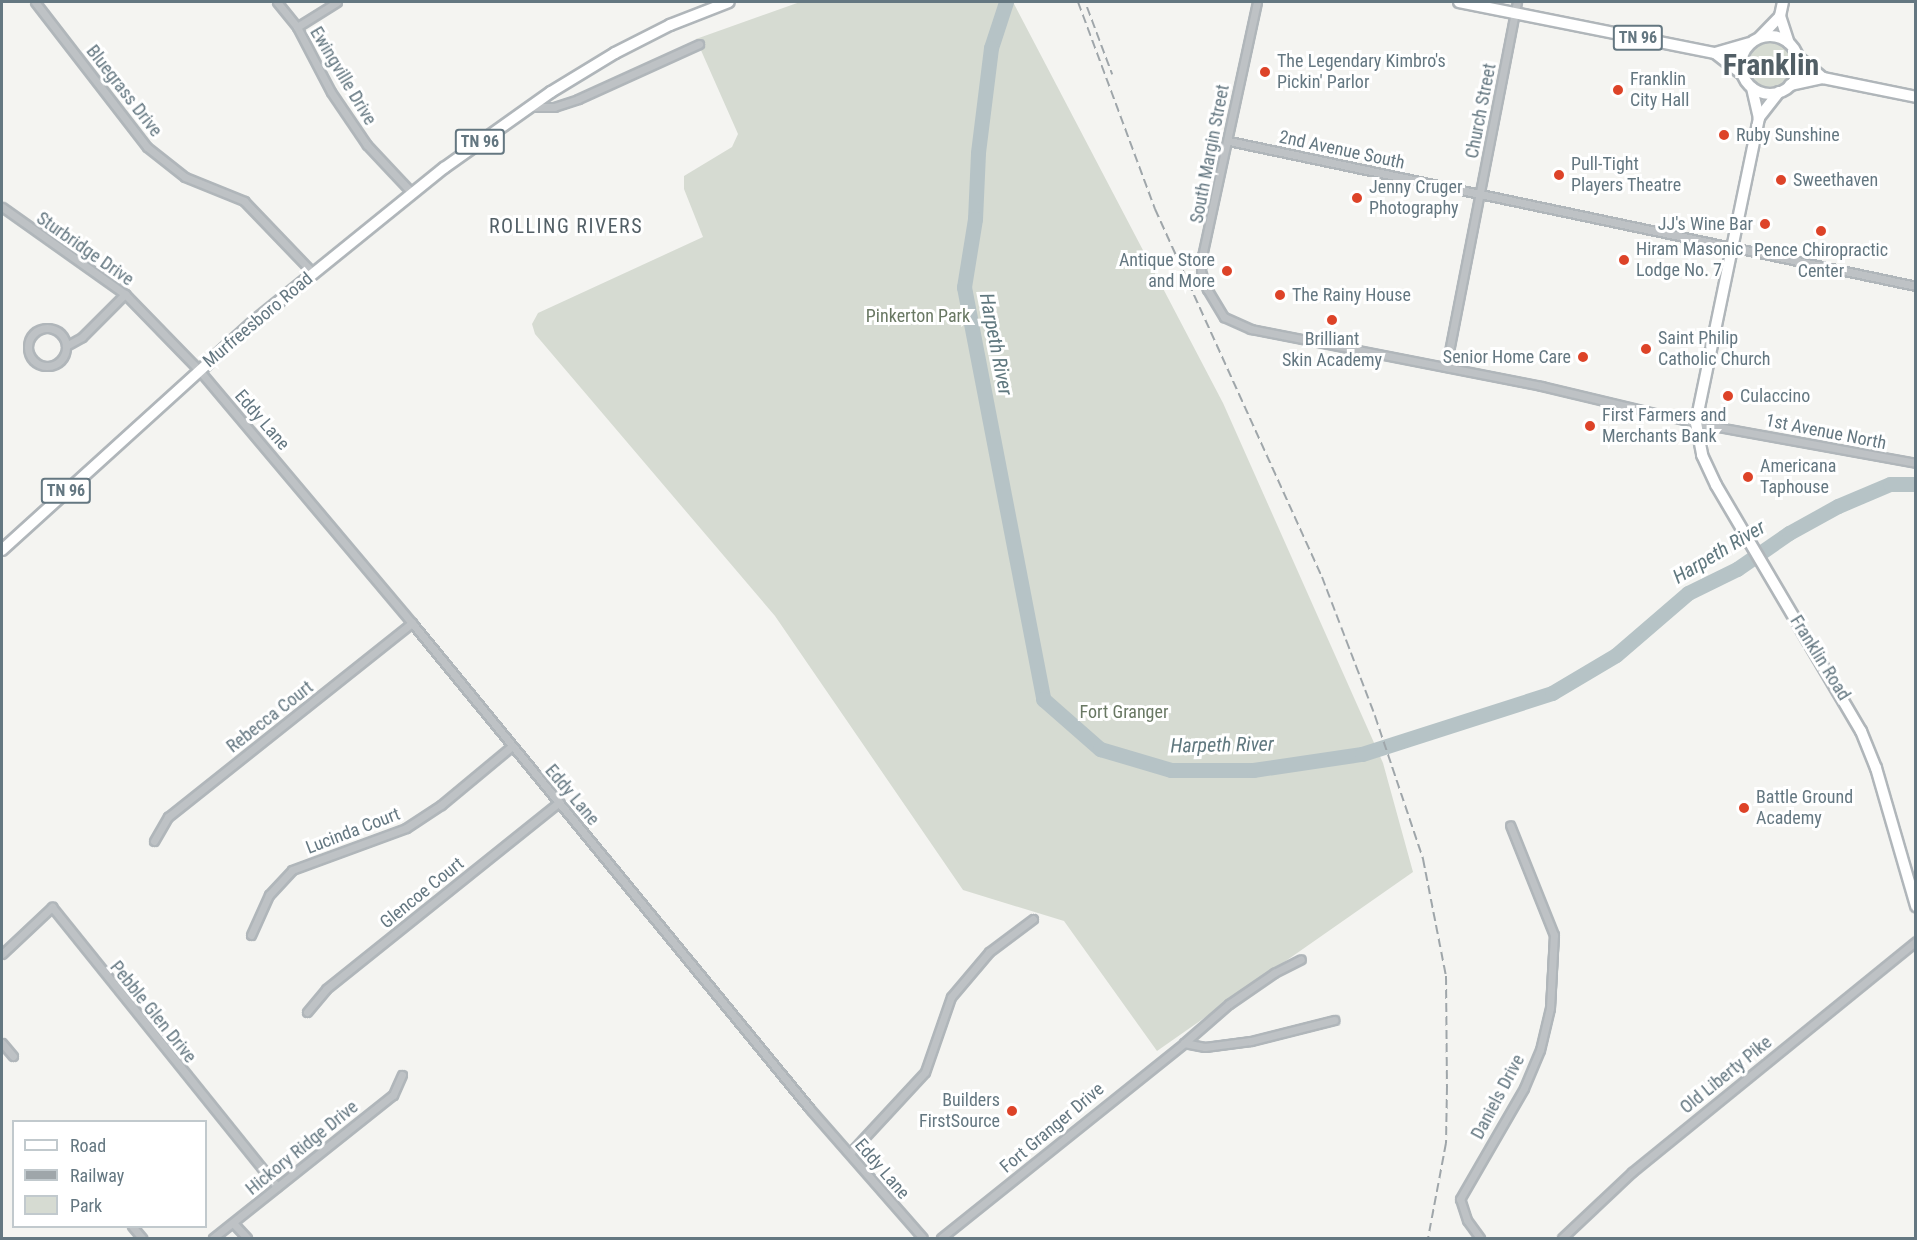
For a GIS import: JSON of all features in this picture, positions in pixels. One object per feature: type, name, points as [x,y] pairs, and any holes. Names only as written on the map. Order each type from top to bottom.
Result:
[{"type":"main road","name":"Murfreesboro Road","points":[[2,550],[199,370],[411,193],[530,107],[615,53],[670,25],[729,2]]},
{"type":"main road","name":"TN 96","points":[[1459,2],[1715,53],[1743,75]]},
{"type":"main road","points":[[1783,2],[1780,16],[1790,43],[1798,57],[1823,78]]},
{"type":"main road","points":[[1696,423],[1759,118],[1752,88],[1743,75],[1742,55],[1780,16]]},
{"type":"main road","points":[[1715,53],[1757,38],[1776,36],[1790,43]]},
{"type":"main road","points":[[1790,85],[1798,72],[1798,57]]},
{"type":"main road","points":[[1759,118],[1779,92],[1790,85],[1823,78],[1916,97]]},
{"type":"main road","points":[[1752,88],[1764,93],[1779,92]]},
{"type":"main road","name":"Franklin Road","points":[[1696,423],[1702,455],[1732,515],[1861,731],[1876,768],[1916,906]]},
{"type":"street","name":"Bluegrass Drive","points":[[35,2],[147,147],[185,177],[244,201],[313,273]]},
{"type":"street","name":"Ewingville Drive","points":[[276,2],[297,27],[331,92],[367,145],[411,193]]},
{"type":"street","name":"Ewingville Drive","points":[[297,27],[337,2]]},
{"type":"street","name":"South Margin Street","points":[[1218,310],[1201,271],[1257,2]]},
{"type":"street","name":"Church Street","points":[[1446,368],[1517,2]]},
{"type":"street","points":[[530,107],[554,107],[578,99],[699,44]]},
{"type":"street","name":"2nd Avenue South","points":[[1229,141],[1916,286]]},
{"type":"street","name":"Sturbridge Drive","points":[[2,207],[125,294],[199,370]]},
{"type":"street","points":[[66,346],[61,334],[50,328],[33,335],[28,346],[31,359],[45,367],[61,361],[66,346],[82,337],[125,294]]},
{"type":"street","name":"1st Avenue North","points":[[1218,310],[1232,323],[1251,329],[1446,368],[1696,423],[1916,463]]},
{"type":"street","name":"Eddy Lane","points":[[199,370],[923,1239]]},
{"type":"street","name":"Rebecca Court","points":[[154,841],[168,818],[412,623]]},
{"type":"street","name":"Lucinda Court","points":[[251,935],[269,895],[292,870],[406,828],[441,805],[512,746]]},
{"type":"street","name":"Glencoe Court","points":[[308,1012],[326,989],[559,802]]},
{"type":"street","name":"Daniels Drive","points":[[1480,1239],[1467,1220],[1460,1198],[1524,1088],[1540,1050],[1550,1008],[1554,935],[1510,825]]},
{"type":"street","name":"Pebble Glen Drive","points":[[2,954],[52,907],[277,1187]]},
{"type":"street","points":[[850,1154],[925,1072],[951,997],[989,952],[1033,919]]},
{"type":"street","name":"Old Liberty Pike","points":[[1562,1239],[1632,1172],[1916,941]]},
{"type":"street","name":"Fort Granger Drive","points":[[941,1239],[1229,1004],[1274,972],[1302,959]]},
{"type":"street","points":[[1184,1043],[1205,1047],[1251,1041],[1334,1020]]},
{"type":"street","points":[[2,1043],[13,1056]]},
{"type":"street","name":"Hickory Ridge Drive","points":[[213,1239],[393,1095],[402,1075]]},
{"type":"street","points":[[234,1224],[247,1239]]},
{"type":"green space","points":[[800,2],[1013,2],[1223,403],[1383,763],[1413,872],[1157,1051],[1064,921],[963,890],[775,616],[535,334],[532,324],[538,313],[703,237],[684,189],[684,176],[732,147],[738,134],[696,39]]},
{"type":"green space","points":[[1771,42],[1787,49],[1794,65],[1787,81],[1771,88],[1755,81],[1748,65],[1755,49]]},
{"type":"waterway","name":"Harpeth River","points":[[1006,2],[991,48],[978,153],[975,219],[964,287],[1043,699],[1100,749],[1171,770],[1253,770],[1362,754],[1552,693],[1616,655],[1688,593],[1737,569],[1789,533],[1838,506],[1890,484],[1916,484]]},
{"type":"railway","points":[[1078,2],[1155,209],[1322,577],[1375,716],[1423,859],[1446,976],[1446,1143],[1428,1238]]},
{"type":"railway","points":[[1087,7],[1112,74]]},
{"type":"place","name":"The Legendary Kimbro's Pickin' Parlor","points":[[1265,72]]},
{"type":"place","name":"Franklin City Hall","points":[[1618,90]]},
{"type":"place","name":"Ruby Sunshine","points":[[1724,135]]},
{"type":"place","name":"Pull-Tight Players Theatre","points":[[1559,175]]},
{"type":"place","name":"Sweethaven","points":[[1781,180]]},
{"type":"place","name":"Jenny Cruger Photography","points":[[1357,198]]},
{"type":"place","name":"JJ's Wine Bar","points":[[1765,224]]},
{"type":"place","name":"Pence Chiropractic Center","points":[[1821,231]]},
{"type":"place","name":"Hiram Masonic Lodge No. 7","points":[[1624,260]]},
{"type":"place","name":"Antique Store and More","points":[[1227,271]]},
{"type":"place","name":"The Rainy House","points":[[1280,295]]},
{"type":"place","name":"Brilliant Skin Academy","points":[[1332,320]]},
{"type":"place","name":"Saint Philip Catholic Church","points":[[1646,349]]},
{"type":"place","name":"Senior Home Care","points":[[1583,357]]},
{"type":"place","name":"Culaccino","points":[[1728,396]]},
{"type":"place","name":"First Farmers and Merchants Bank","points":[[1590,426]]},
{"type":"place","name":"Americana Taphouse","points":[[1748,477]]},
{"type":"place","name":"Battle Ground Academy","points":[[1744,808]]},
{"type":"place","name":"Builders FirstSource","points":[[1012,1111]]},
{"type":"district","name":"Franklin","points":[[1771,65]]},
{"type":"district","name":"ROLLING RIVERS","points":[[566,226]]},
{"type":"park label","name":"Pinkerton Park","points":[[918,316]]},
{"type":"park label","name":"Fort Granger","points":[[1124,712]]}]
